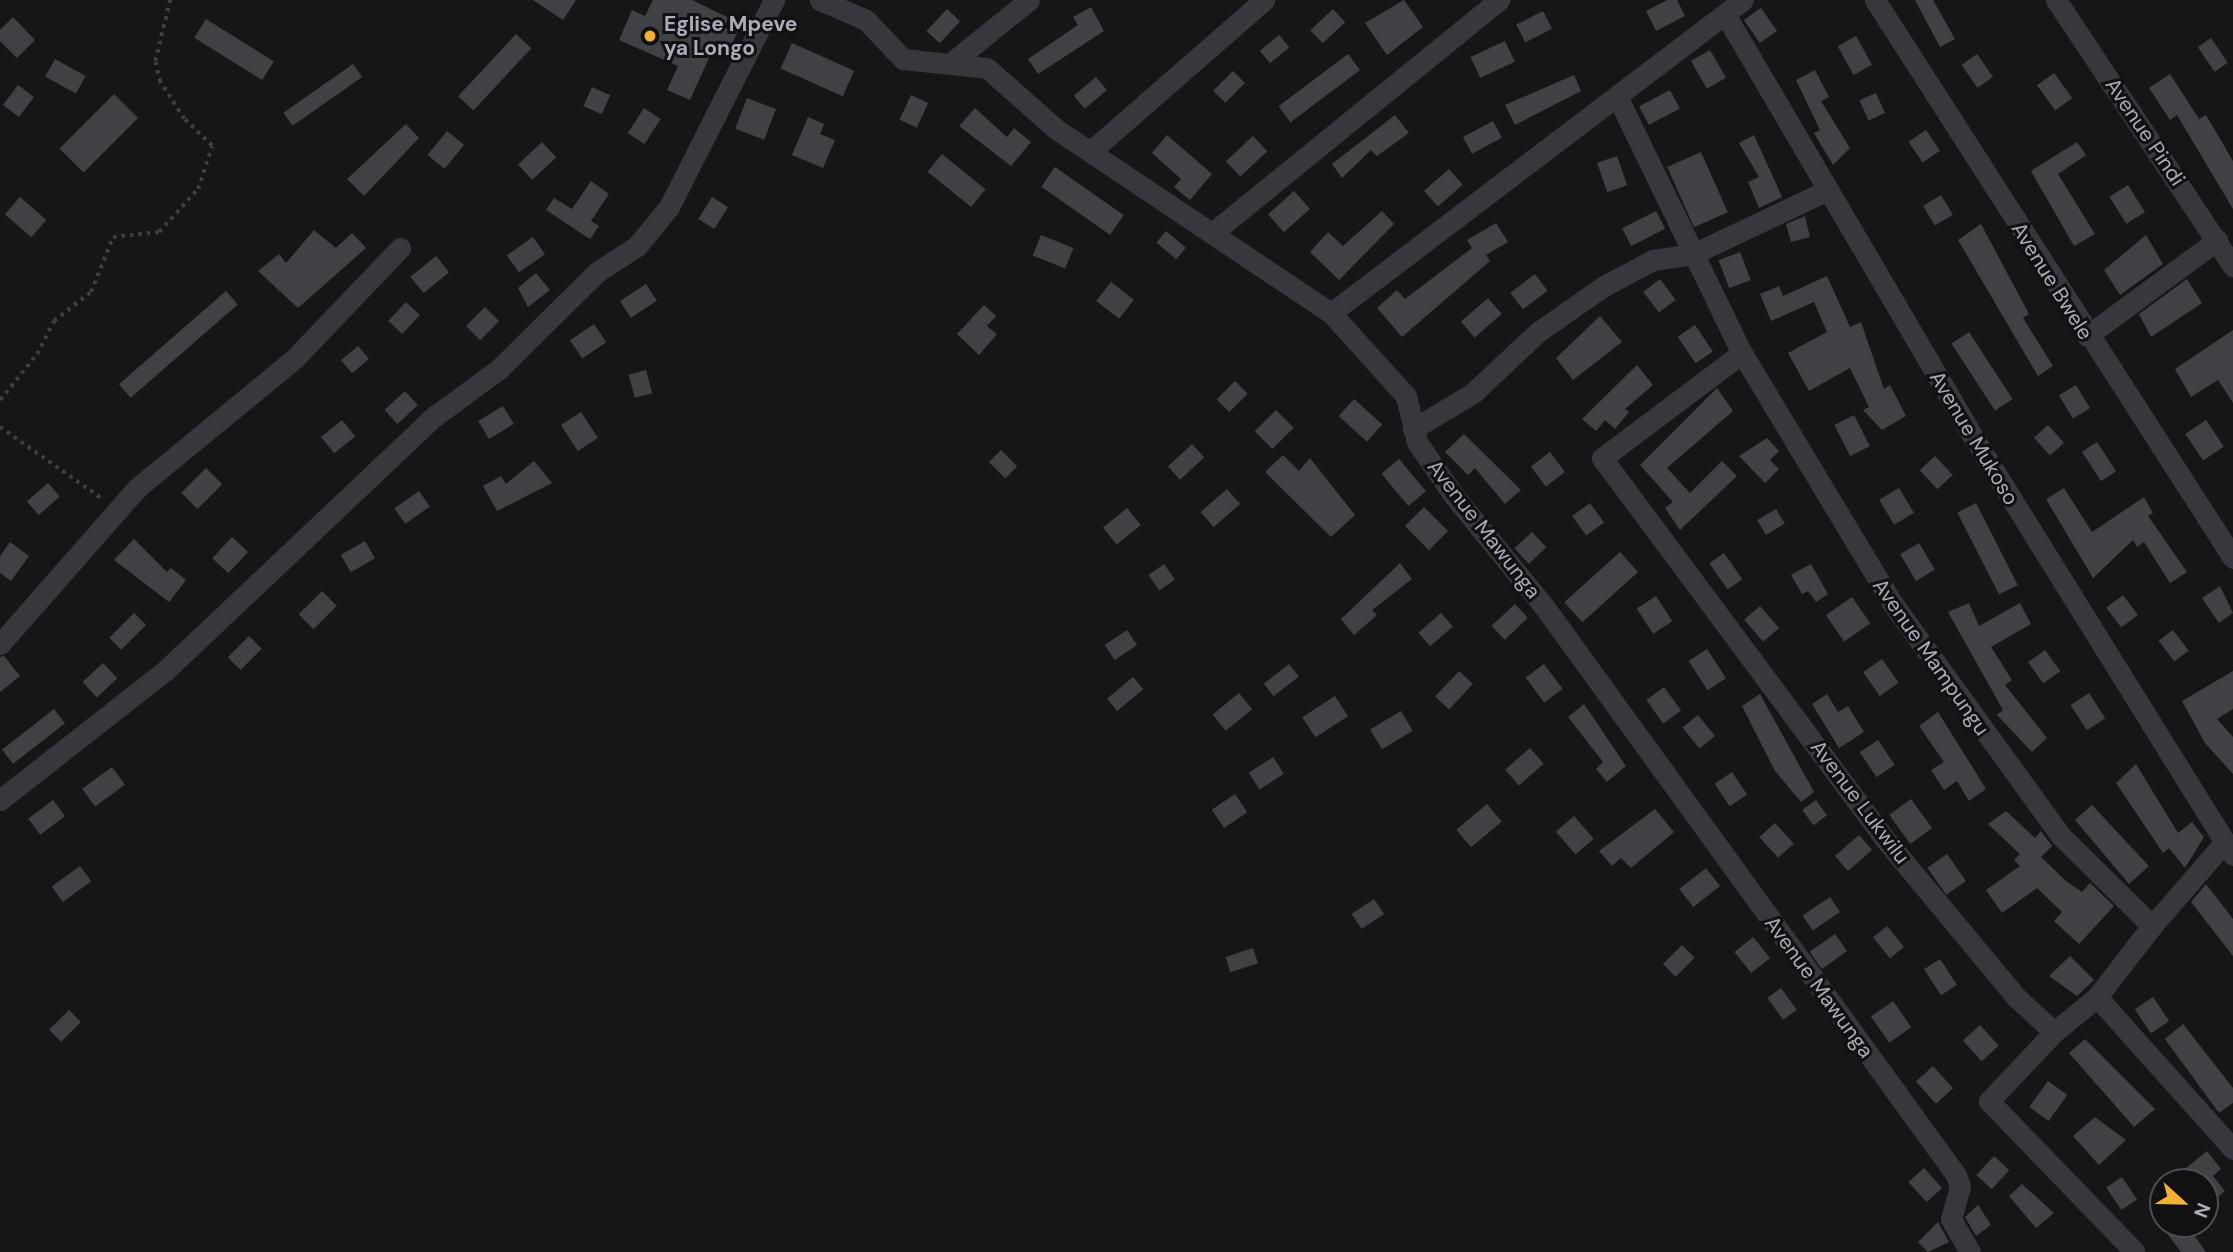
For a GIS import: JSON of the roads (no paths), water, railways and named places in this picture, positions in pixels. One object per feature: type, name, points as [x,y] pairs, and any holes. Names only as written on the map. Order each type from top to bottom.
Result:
[{"type":"street","points":[[0,800],[167,668],[435,416],[499,369],[597,272],[637,246],[670,206],[774,0]]},
{"type":"street","name":"Avenue Mawunga","points":[[820,0],[866,20],[903,59],[987,68],[1091,151],[1216,230],[1331,313],[1406,396],[1413,429],[1454,496],[1543,605],[1956,1175],[1960,1186],[1951,1219],[1970,1252]]},
{"type":"street","points":[[951,63],[1029,0]]},
{"type":"street","points":[[1091,151],[1264,0]]},
{"type":"street","points":[[1216,230],[1499,0]]},
{"type":"street","points":[[1331,313],[1743,0]]},
{"type":"street","name":"Avenue Bwele","points":[[1875,0],[2087,336],[2230,546]]},
{"type":"street","name":"Avenue Pindi","points":[[2056,0],[2233,266]]},
{"type":"street","name":"Avenue Mukoso","points":[[1725,15],[1828,190],[2229,849]]},
{"type":"street","name":"Avenue Mampungu","points":[[1617,96],[1741,353],[1892,604],[2004,763],[2061,836],[2152,926]]},
{"type":"street","points":[[1413,429],[1473,393],[1538,332],[1604,286],[1653,260],[1693,254],[1828,190]]},
{"type":"street","points":[[2087,336],[2217,240]]},
{"type":"street","points":[[0,644],[113,514],[295,358],[400,248]]},
{"type":"street","name":"Avenue Lukwilu","points":[[1741,353],[1602,458],[1884,838],[2017,998],[2054,1032]]},
{"type":"street","points":[[2135,1252],[1989,1101],[2054,1032],[2097,997],[2152,926],[2229,849]]},
{"type":"street","points":[[2097,997],[2233,1149]]},
{"type":"place","name":"Eglise Mpeve ya Longo","points":[[650,36]]}]
